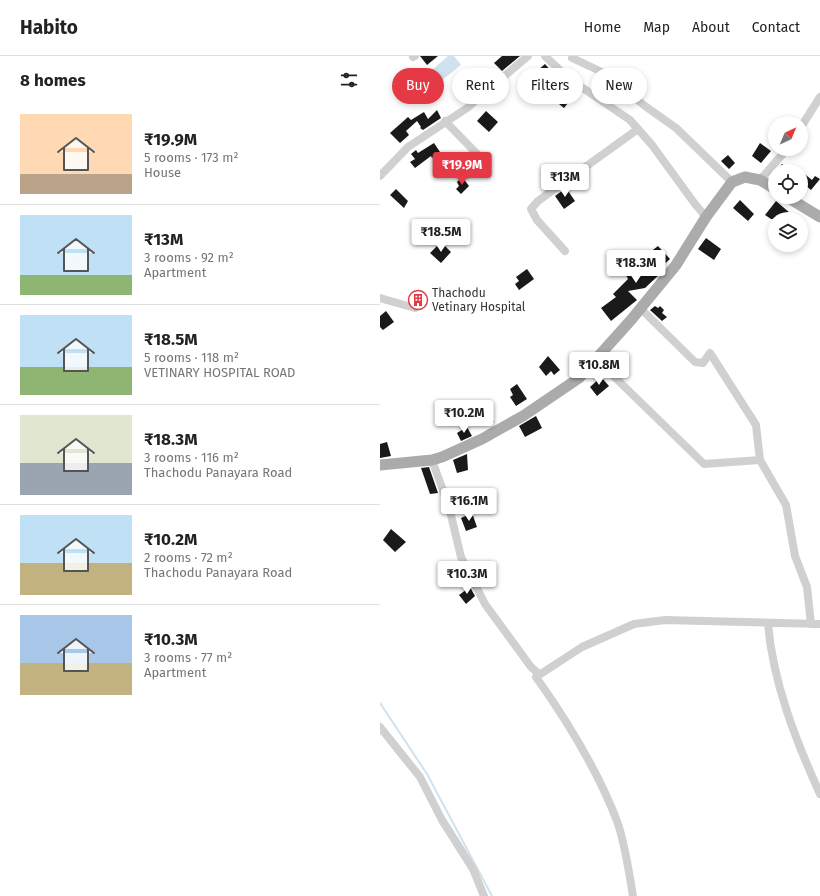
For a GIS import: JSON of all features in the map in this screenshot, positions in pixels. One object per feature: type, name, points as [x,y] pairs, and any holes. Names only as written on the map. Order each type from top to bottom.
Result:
[{"type":"main road","points":[[380,465],[432,460],[482,439],[522,416],[579,378],[676,265],[706,217],[732,182],[745,177],[760,180],[768,185]]},
{"type":"main road","points":[[799,204],[820,217]]},
{"type":"street","points":[[380,176],[408,146],[467,108],[528,56]]},
{"type":"street","points":[[546,56],[568,78],[630,120],[706,217]]},
{"type":"street","points":[[572,58],[604,73],[645,106],[676,128],[732,182]]},
{"type":"street","points":[[808,116],[820,97]]},
{"type":"street","points":[[445,121],[482,159],[467,175]]},
{"type":"street","points":[[565,251],[536,220],[531,209],[538,201],[638,129]]},
{"type":"street","points":[[760,180],[781,156]]},
{"type":"street","points":[[380,298],[415,308]]},
{"type":"street","points":[[640,308],[695,362],[703,363],[710,353],[756,425],[760,460],[786,505],[795,556],[807,587],[811,624]]},
{"type":"street","points":[[596,359],[704,464],[760,460]]},
{"type":"street","points":[[432,460],[449,507],[461,557],[485,604],[531,667],[539,674]]},
{"type":"street","points":[[633,896],[617,822],[582,745],[536,677],[582,647],[634,624],[665,620],[768,624],[820,624]]},
{"type":"street","points":[[768,624],[770,647],[780,689],[808,767],[820,794]]},
{"type":"street","points":[[380,727],[420,777],[442,820],[473,869],[484,896]]},
{"type":"water","points":[[448,56],[454,56],[461,65],[457,68],[452,68],[452,72],[444,79],[444,68],[434,68]]},
{"type":"building","points":[[420,56],[438,56],[427,65]]},
{"type":"building","points":[[502,56],[520,56],[506,68],[499,68],[494,63]]},
{"type":"building","points":[[545,64],[549,68],[540,68]]},
{"type":"building","points":[[559,104],[567,104],[564,108]]},
{"type":"building","points":[[437,110],[441,118],[423,130],[420,128],[421,127],[417,121],[406,131],[409,135],[400,143],[390,133],[408,117],[411,120],[424,112],[428,119]]},
{"type":"building","points":[[486,111],[498,122],[489,132],[477,121]]},
{"type":"building","points":[[434,143],[440,152],[432,158],[431,156],[415,168],[410,162],[415,159],[411,154],[416,150],[418,153]]},
{"type":"building","points":[[760,143],[768,149],[768,155],[761,163],[752,156]]},
{"type":"building","points":[[728,155],[735,163],[729,169],[721,161]]},
{"type":"building","points":[[815,176],[820,179],[811,190],[808,188],[808,177],[812,180]]},
{"type":"building","points":[[462,177],[469,186],[461,194],[456,189],[459,186],[457,182]]},
{"type":"building","points":[[566,188],[575,201],[564,209],[555,196]]},
{"type":"building","points":[[396,189],[408,201],[404,208],[390,195]]},
{"type":"building","points":[[740,200],[754,214],[748,221],[733,208]]},
{"type":"building","points":[[774,204],[780,204],[789,212],[768,212],[768,217],[765,215]]},
{"type":"building","points":[[706,238],[721,249],[714,260],[698,249]]},
{"type":"building","points":[[441,242],[451,252],[441,263],[430,253]]},
{"type":"building","points":[[658,246],[670,259],[658,270],[661,273],[645,288],[628,291],[637,300],[611,321],[601,308],[616,297],[613,294],[628,279],[625,273],[637,267],[639,271],[653,257],[649,253]]},
{"type":"building","points":[[527,269],[534,279],[519,290],[515,284],[519,281],[516,277]]},
{"type":"building","name":"Thachodu Vetinary Hospital","points":[[415,295],[424,297],[422,305],[413,302]]},
{"type":"building","points":[[655,306],[658,308],[660,306],[664,310],[662,313],[667,317],[662,321],[650,310]]},
{"type":"building","points":[[386,311],[394,322],[383,330],[380,327],[380,316]]},
{"type":"building","points":[[548,356],[560,370],[554,375],[551,371],[546,376],[539,367]]},
{"type":"building","points":[[601,377],[609,386],[597,396],[590,387]]},
{"type":"building","points":[[517,384],[527,399],[516,406],[510,397],[513,395],[510,389]]},
{"type":"building","points":[[485,407],[494,422],[487,426],[477,412]]},
{"type":"building","points":[[536,416],[542,428],[525,437],[519,426]]},
{"type":"building","points":[[467,427],[472,436],[461,441],[457,433]]},
{"type":"building","points":[[387,442],[391,456],[380,458],[380,444]]},
{"type":"building","points":[[467,454],[468,470],[457,473],[453,460]]},
{"type":"building","points":[[429,467],[438,493],[430,494],[421,468]]},
{"type":"building","points":[[472,513],[477,527],[466,531],[461,518]]},
{"type":"building","points":[[391,529],[406,542],[395,552],[383,540]]},
{"type":"building","points":[[470,587],[475,596],[466,604],[459,595]]},
{"type":"waterway","points":[[380,703],[427,774],[492,896]]},
{"type":"place","name":"Thachodu Vetinary Hospital","points":[[418,300]]}]
